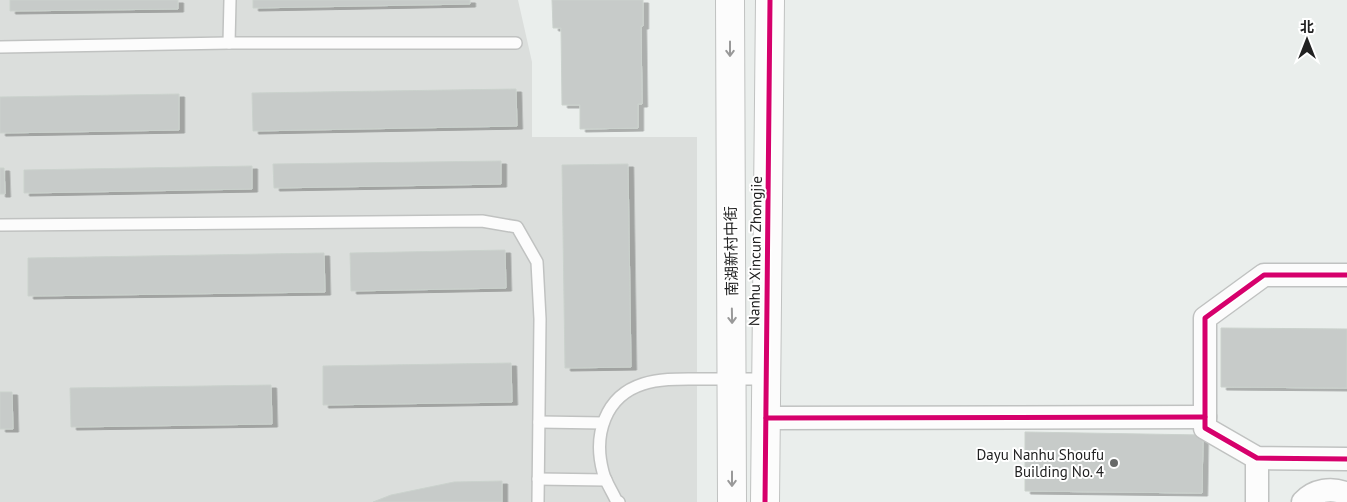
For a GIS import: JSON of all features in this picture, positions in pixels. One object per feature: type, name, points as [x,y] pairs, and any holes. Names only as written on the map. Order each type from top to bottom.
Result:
[{"type":"street","name":"南湖新村中街","points":[[730,0],[732,502]]},
{"type":"street","name":"Nanhu Xincun Zhongjie","points":[[765,502],[770,0]]},
{"type":"street","points":[[1303,502],[1319,491],[1340,492],[1340,459],[1257,458],[1205,428],[1205,318],[1264,275],[1347,275]]},
{"type":"street","points":[[766,418],[1205,417]]},
{"type":"street","points":[[1257,458],[1257,502]]},
{"type":"lane","points":[[229,43],[230,0]]},
{"type":"lane","points":[[0,47],[229,43],[516,42]]},
{"type":"lane","points":[[0,226],[482,220],[517,227],[537,262],[540,319],[538,502]]},
{"type":"lane","points":[[619,502],[616,500],[603,472],[600,448],[602,423],[611,405],[623,394],[643,384],[673,379],[766,378]]},
{"type":"lane","points":[[539,422],[602,423]]},
{"type":"lane","points":[[538,479],[606,480]]},
{"type":"shaded area","points":[[0,0],[518,0],[532,62],[532,137],[697,137],[697,502],[0,502]]},
{"type":"building","points":[[10,0],[178,0],[178,9],[10,11]]},
{"type":"building","points":[[253,0],[470,0],[470,4],[253,8]]},
{"type":"building","points":[[552,0],[643,0],[643,26],[641,26],[642,104],[638,104],[638,128],[580,129],[580,105],[562,105],[561,28],[553,28]]},
{"type":"building","points":[[516,89],[517,126],[253,131],[252,93]]},
{"type":"building","points":[[179,94],[179,130],[0,133],[0,97]]},
{"type":"building","points":[[501,161],[501,184],[274,188],[273,164]]},
{"type":"building","points":[[628,164],[631,367],[565,368],[562,165]]},
{"type":"building","points":[[252,166],[252,189],[24,193],[24,170]]},
{"type":"building","points":[[0,168],[4,168],[5,194],[0,194]]},
{"type":"building","points":[[505,250],[506,288],[351,291],[350,253]]},
{"type":"building","points":[[324,253],[325,292],[28,296],[28,258]]},
{"type":"building","points":[[1221,328],[1347,329],[1347,388],[1221,387]]},
{"type":"building","points":[[511,363],[512,402],[323,405],[323,366]]},
{"type":"building","points":[[271,385],[272,424],[71,427],[70,388]]},
{"type":"building","points":[[0,392],[12,392],[13,429],[0,429]]},
{"type":"building","name":"Dayu Nanhu Shoufu Building No. 4","points":[[1025,432],[1203,435],[1202,493],[1025,491]]},
{"type":"building","points":[[502,481],[502,502],[373,502],[391,495],[454,482]]},
{"type":"cycle path","points":[[765,502],[770,0]]},
{"type":"cycle path","points":[[1347,275],[1264,275],[1205,318],[1205,428],[1257,458],[1347,459]]},
{"type":"cycle path","points":[[766,418],[1205,417]]},
{"type":"place","name":"Dayu Nanhu Shoufu Building No. 4","points":[[1114,463]]}]
